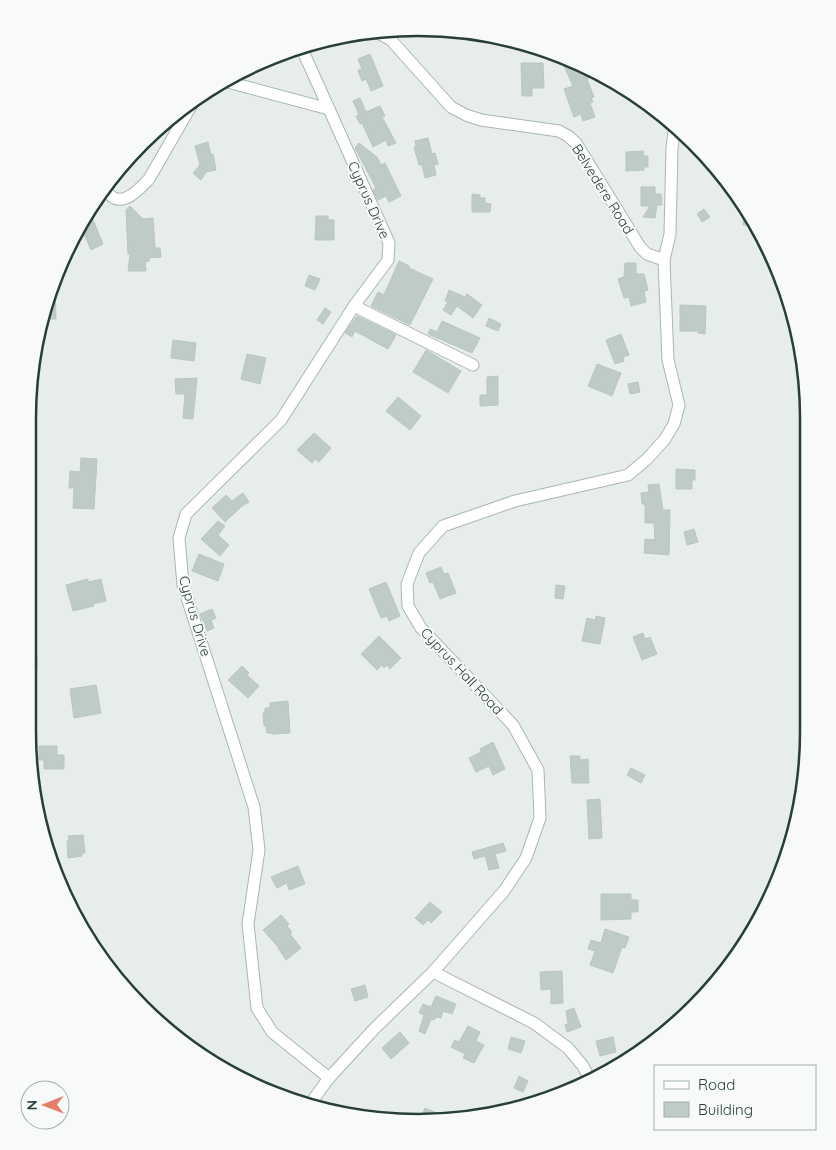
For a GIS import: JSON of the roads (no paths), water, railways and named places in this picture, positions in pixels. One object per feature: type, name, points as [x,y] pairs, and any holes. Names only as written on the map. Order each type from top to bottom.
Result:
[{"type":"street","name":"Belvedere Road","points":[[387,38],[451,108],[481,120],[560,131],[568,136],[576,143],[640,247],[647,254],[664,260]]},
{"type":"street","points":[[304,54],[329,109]]},
{"type":"street","points":[[234,84],[329,109]]},
{"type":"street","name":"Cyprus Drive","points":[[329,109],[389,243],[388,260],[354,306],[281,420],[186,514],[179,538],[183,585],[254,807],[259,850],[248,924],[257,1008],[272,1032],[329,1078]]},
{"type":"street","points":[[109,194],[114,198],[127,198],[140,188],[153,172],[186,115]]},
{"type":"street","points":[[664,260],[670,234],[674,134]]},
{"type":"street","name":"Cyprus Hall Road","points":[[314,1099],[329,1078],[375,1028],[433,972],[504,891],[526,858],[540,818],[538,770],[513,725],[421,628],[408,606],[407,584],[419,553],[443,526],[515,501],[628,475],[647,459],[665,439],[674,424],[679,405],[668,360],[664,260]]},
{"type":"street","points":[[354,306],[473,365]]},
{"type":"street","points":[[433,972],[534,1024],[568,1048],[587,1074]]}]
